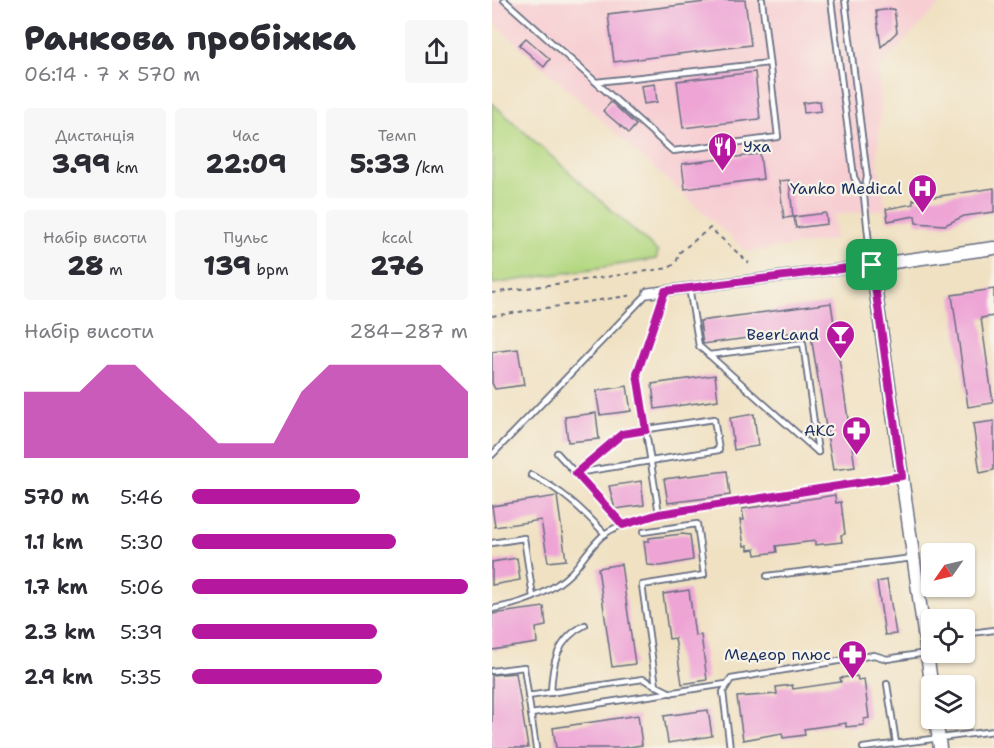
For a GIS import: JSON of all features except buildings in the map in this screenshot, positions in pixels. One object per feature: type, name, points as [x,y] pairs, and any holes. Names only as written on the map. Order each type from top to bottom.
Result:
[{"type":"street","points":[[648,293],[994,248]]},
{"type":"street","points":[[872,265],[913,558],[922,609]]},
{"type":"lane","points":[[504,0],[674,152],[778,137],[762,0]]},
{"type":"lane","points":[[831,0],[854,177],[864,196]]},
{"type":"lane","points":[[845,0],[867,176],[864,196],[872,265]]},
{"type":"lane","points":[[596,82],[769,63]]},
{"type":"lane","points":[[689,286],[699,346],[709,355],[793,429],[818,452],[802,343],[709,355]]},
{"type":"lane","points":[[659,514],[637,374],[665,291]]},
{"type":"lane","points":[[492,455],[648,293]]},
{"type":"lane","points":[[714,418],[719,450],[576,473],[622,434],[714,418]]},
{"type":"lane","points":[[557,453],[623,525]]},
{"type":"lane","points":[[531,475],[576,502],[605,534]]},
{"type":"lane","points":[[492,609],[514,605],[533,597],[571,573],[605,534],[623,525],[659,514],[902,476]]},
{"type":"lane","points":[[643,532],[697,524],[704,575],[642,585],[656,686]]},
{"type":"lane","points":[[492,543],[524,538],[533,597]]},
{"type":"lane","points":[[767,576],[913,558]]},
{"type":"lane","points":[[551,693],[554,664],[563,641],[572,632],[585,625]]},
{"type":"lane","points":[[975,633],[994,630]]},
{"type":"lane","points":[[531,714],[726,684],[735,678],[874,655],[887,658],[921,655]]},
{"type":"lane","points":[[492,671],[524,667],[536,748]]},
{"type":"lane","points":[[528,696],[643,680],[671,693]]},
{"type":"lane","points":[[726,684],[723,698],[730,748]]},
{"type":"lane","points":[[887,684],[896,743]]},
{"type":"lane","points":[[863,748],[896,743],[939,743],[994,731]]},
{"type":"path","points":[[492,293],[669,268],[676,263],[680,252],[710,228],[748,263]]},
{"type":"path","points":[[492,316],[648,293]]},
{"type":"shaded area","points":[[492,0],[944,0],[879,68],[881,105],[877,159],[886,209],[834,215],[835,240],[747,252],[492,21]]},
{"type":"green space","points":[[492,103],[658,252],[656,259],[492,284]]},
{"type":"place","name":"Уха","points":[[722,172]]},
{"type":"place","name":"Yanko Medical","points":[[923,214]]},
{"type":"place","name":"BeerLand","points":[[840,360]]},
{"type":"place","name":"АКС","points":[[856,456]]},
{"type":"place","name":"Медеор плюс","points":[[852,680]]},
{"type":"route","points":[[872,265],[902,476],[659,514],[623,525],[576,473],[622,434],[646,430],[637,374],[665,291],[689,286],[872,265]]}]
